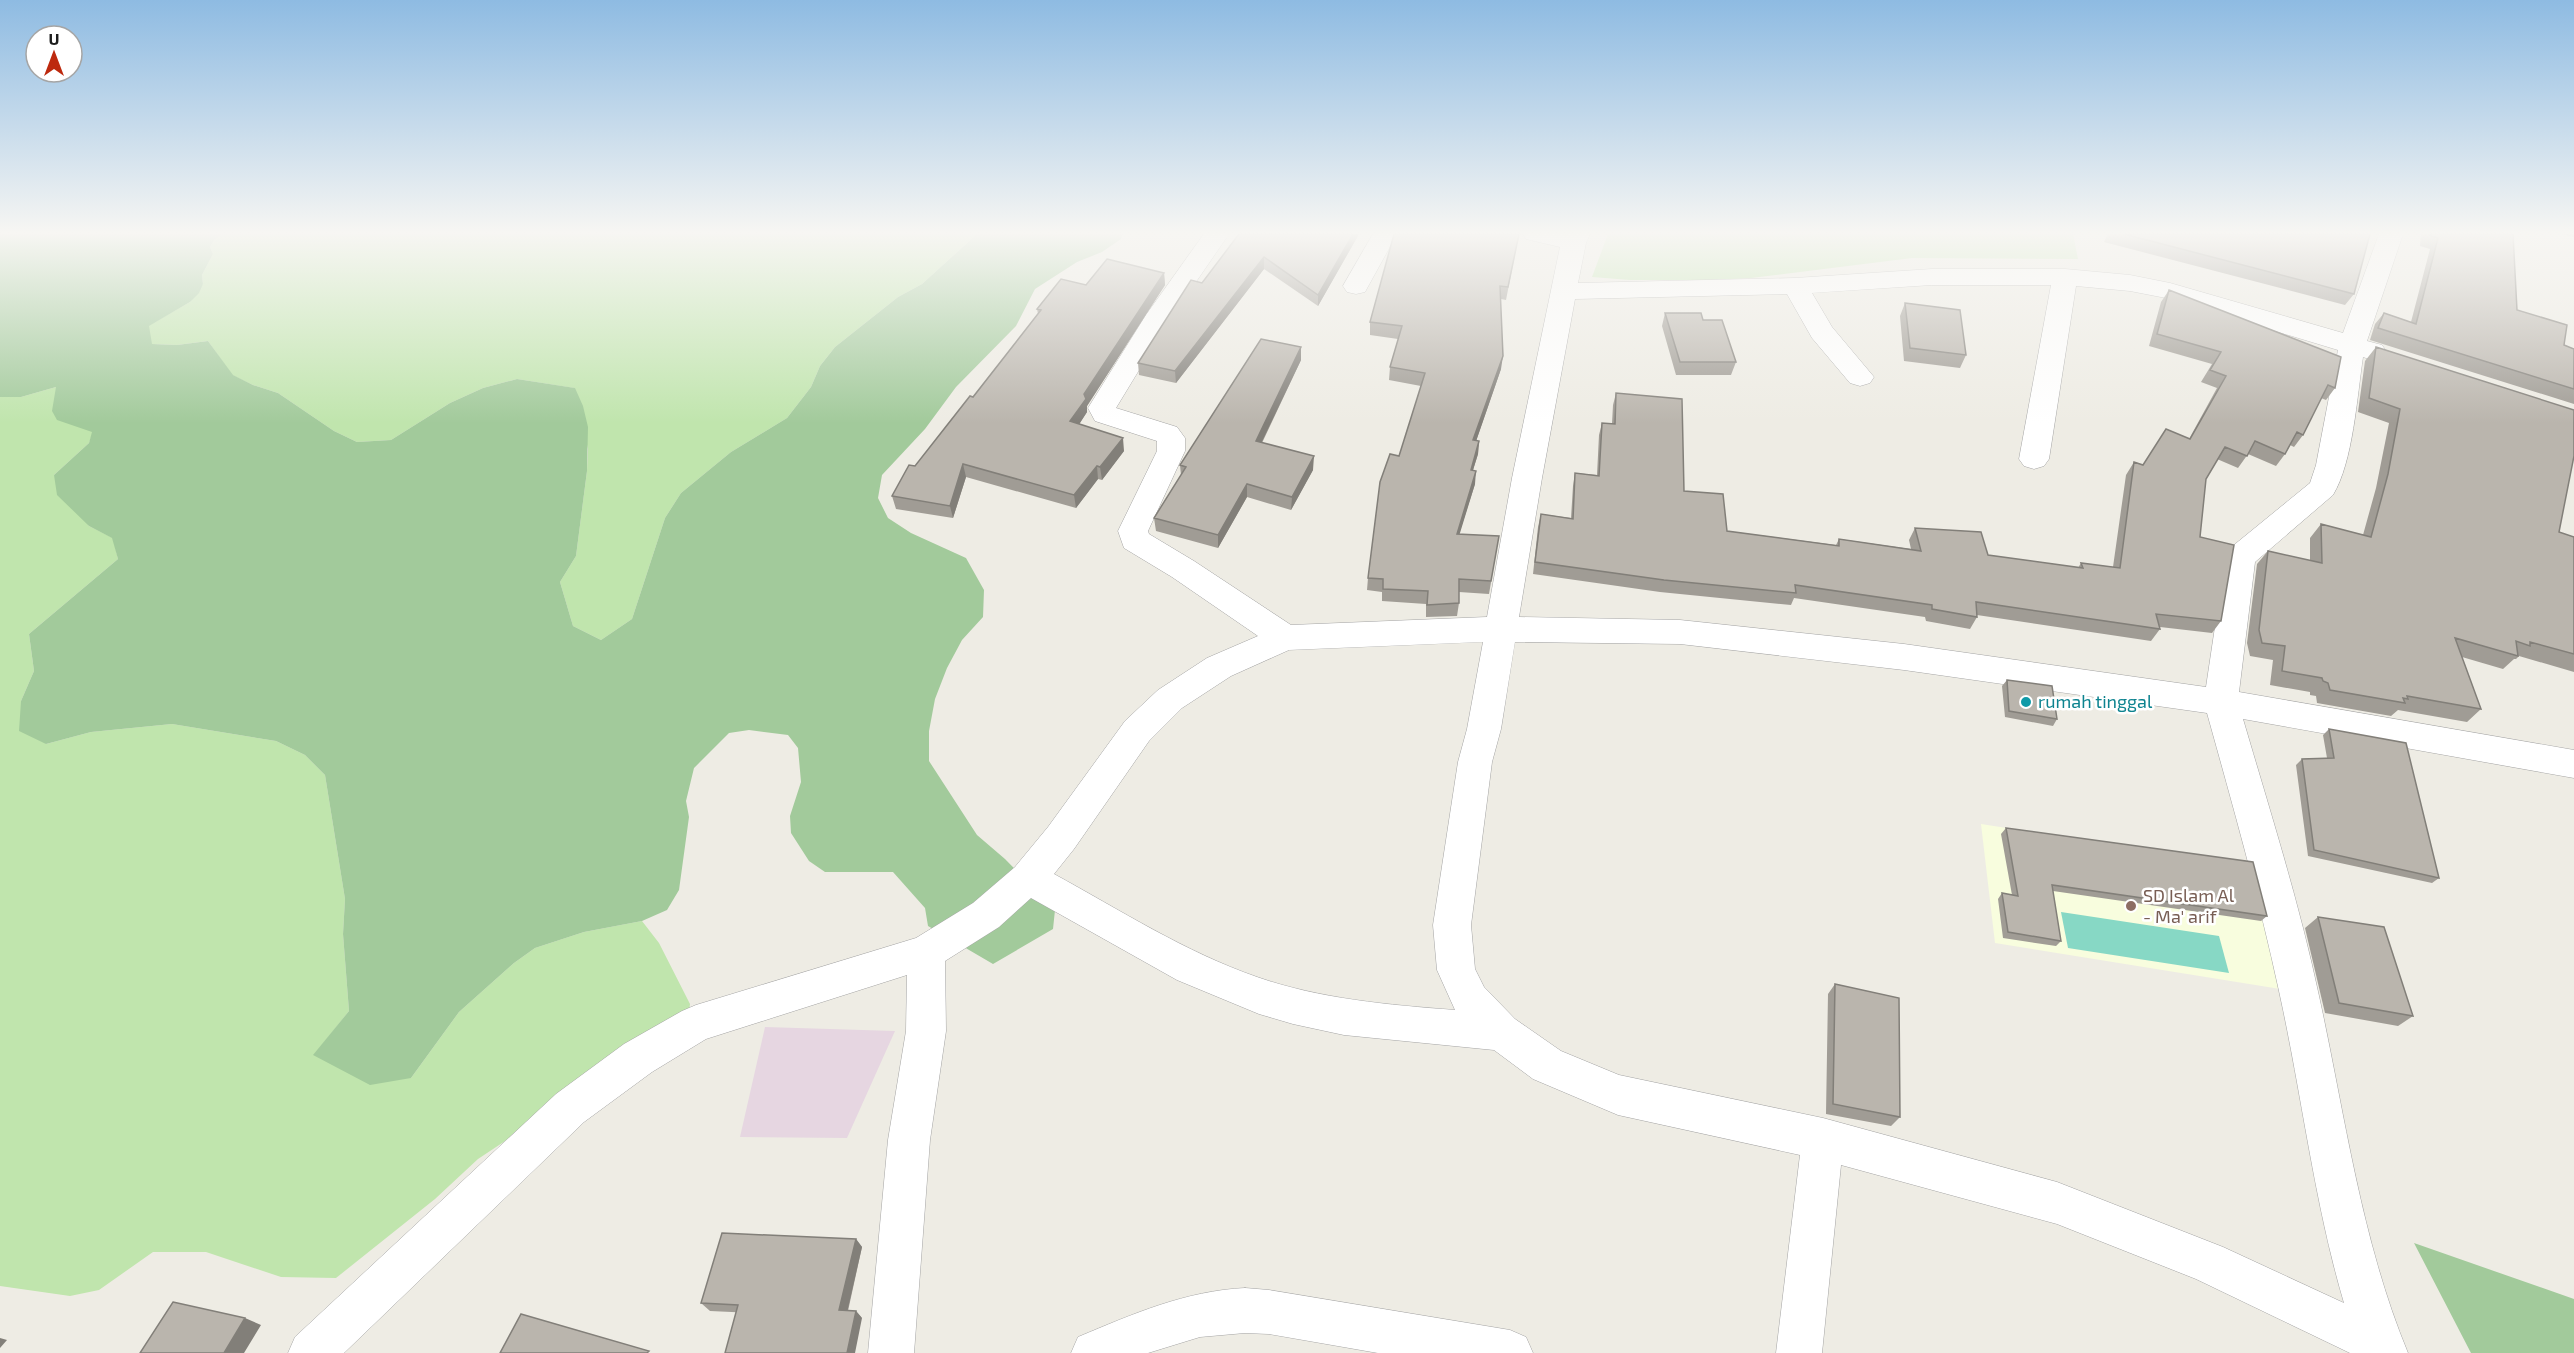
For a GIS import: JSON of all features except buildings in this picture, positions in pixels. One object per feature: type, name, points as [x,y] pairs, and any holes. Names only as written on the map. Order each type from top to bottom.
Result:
[{"type":"street","points":[[1172,297],[1102,408],[1103,412],[1167,434],[1171,438],[1172,451],[1133,531],[1135,540],[1183,569],[1285,638]]},
{"type":"street","points":[[1563,297],[1527,478],[1484,729],[1475,762],[1452,925],[1456,970],[1470,1000],[1501,1032],[1547,1065],[1618,1095],[1823,1139],[2057,1203],[2208,1262],[2382,1348]]},
{"type":"street","points":[[1802,297],[1821,332],[1860,377]]},
{"type":"street","points":[[2034,459],[2062,297]]},
{"type":"street","points":[[2190,297],[2393,358]]},
{"type":"street","points":[[2369,297],[2352,345],[2331,465],[2323,488],[2245,553],[2240,560],[2221,702],[2268,864],[2294,968],[2352,1256],[2382,1348]]},
{"type":"street","points":[[311,1353],[570,1108],[638,1058],[696,1024],[926,952],[986,915],[1028,878],[1061,837],[1137,730],[1170,699],[1219,667],[1285,638],[1502,629],[1680,632],[1904,657],[2221,702],[2574,764]]},
{"type":"street","points":[[1028,878],[1206,975],[1293,1006],[1395,1024],[1501,1032]]},
{"type":"street","points":[[891,1353],[909,1140],[926,1031],[926,952]]},
{"type":"street","points":[[1799,1353],[1823,1139]]},
{"type":"street","points":[[1094,1353],[1160,1324],[1203,1312],[1240,1309],[1510,1353]]},
{"type":"shaded area","name":"SD Islam Al - Ma' arif","points":[[1981,824],[2261,868],[2293,991],[1995,943]]},
{"type":"shaded area","points":[[2061,912],[2219,936],[2229,973],[2068,948]]},
{"type":"shaded area","points":[[765,1027],[895,1031],[847,1138],[740,1137]]},
{"type":"green space","points":[[0,297],[195,297],[149,326],[152,344],[177,345],[208,341],[233,375],[253,385],[278,393],[334,431],[357,442],[391,440],[450,403],[483,388],[517,379],[575,388],[583,406],[588,427],[587,471],[576,556],[560,582],[573,626],[601,640],[632,619],[665,518],[681,493],[731,452],[787,418],[811,387],[820,366],[835,347],[898,297],[1031,297],[1016,326],[956,387],[925,429],[882,475],[878,498],[888,518],[911,533],[966,558],[984,590],[983,617],[962,640],[947,668],[935,699],[929,731],[929,761],[977,835],[1005,859],[1055,910],[1053,929],[993,964],[928,926],[925,908],[893,872],[825,872],[809,861],[791,833],[790,816],[801,782],[798,748],[788,735],[749,730],[729,733],[694,768],[686,801],[689,817],[679,890],[667,910],[642,921],[584,932],[535,948],[514,963],[459,1012],[411,1078],[370,1085],[313,1055],[349,1011],[343,934],[345,899],[325,775],[305,755],[276,741],[172,724],[91,732],[46,744],[19,731],[21,701],[34,671],[29,634],[118,559],[112,538],[89,526],[57,495],[54,475],[89,443],[92,432],[57,420],[52,411],[56,387],[21,397],[0,397]]},
{"type":"green space","points":[[194,297],[898,297],[835,347],[820,366],[811,387],[787,418],[731,452],[681,493],[665,518],[632,619],[601,640],[573,626],[560,582],[576,556],[587,471],[588,449],[574,388],[517,379],[483,388],[450,403],[391,440],[357,442],[334,431],[278,393],[232,375],[208,341],[177,345],[151,344],[148,326],[190,302]]},
{"type":"green space","points":[[56,387],[93,432],[89,443],[54,475],[89,526],[113,538],[118,559],[29,634],[34,671],[21,701],[46,744],[91,732],[172,724],[276,741],[305,755],[325,775],[345,899],[343,934],[349,1011],[314,1055],[411,1078],[459,1012],[514,963],[535,948],[584,932],[642,921],[659,943],[690,1004],[688,1020],[478,1159],[435,1199],[336,1278],[281,1277],[206,1252],[153,1252],[99,1290],[70,1296],[0,1286],[0,397],[21,397]]},
{"type":"green space","points":[[2414,1243],[2574,1299],[2574,1353],[2471,1353]]},
{"type":"place","name":"rumah tinggal","points":[[2026,702]]},
{"type":"place","name":"SD Islam Al - Ma' arif","points":[[2131,906]]}]
